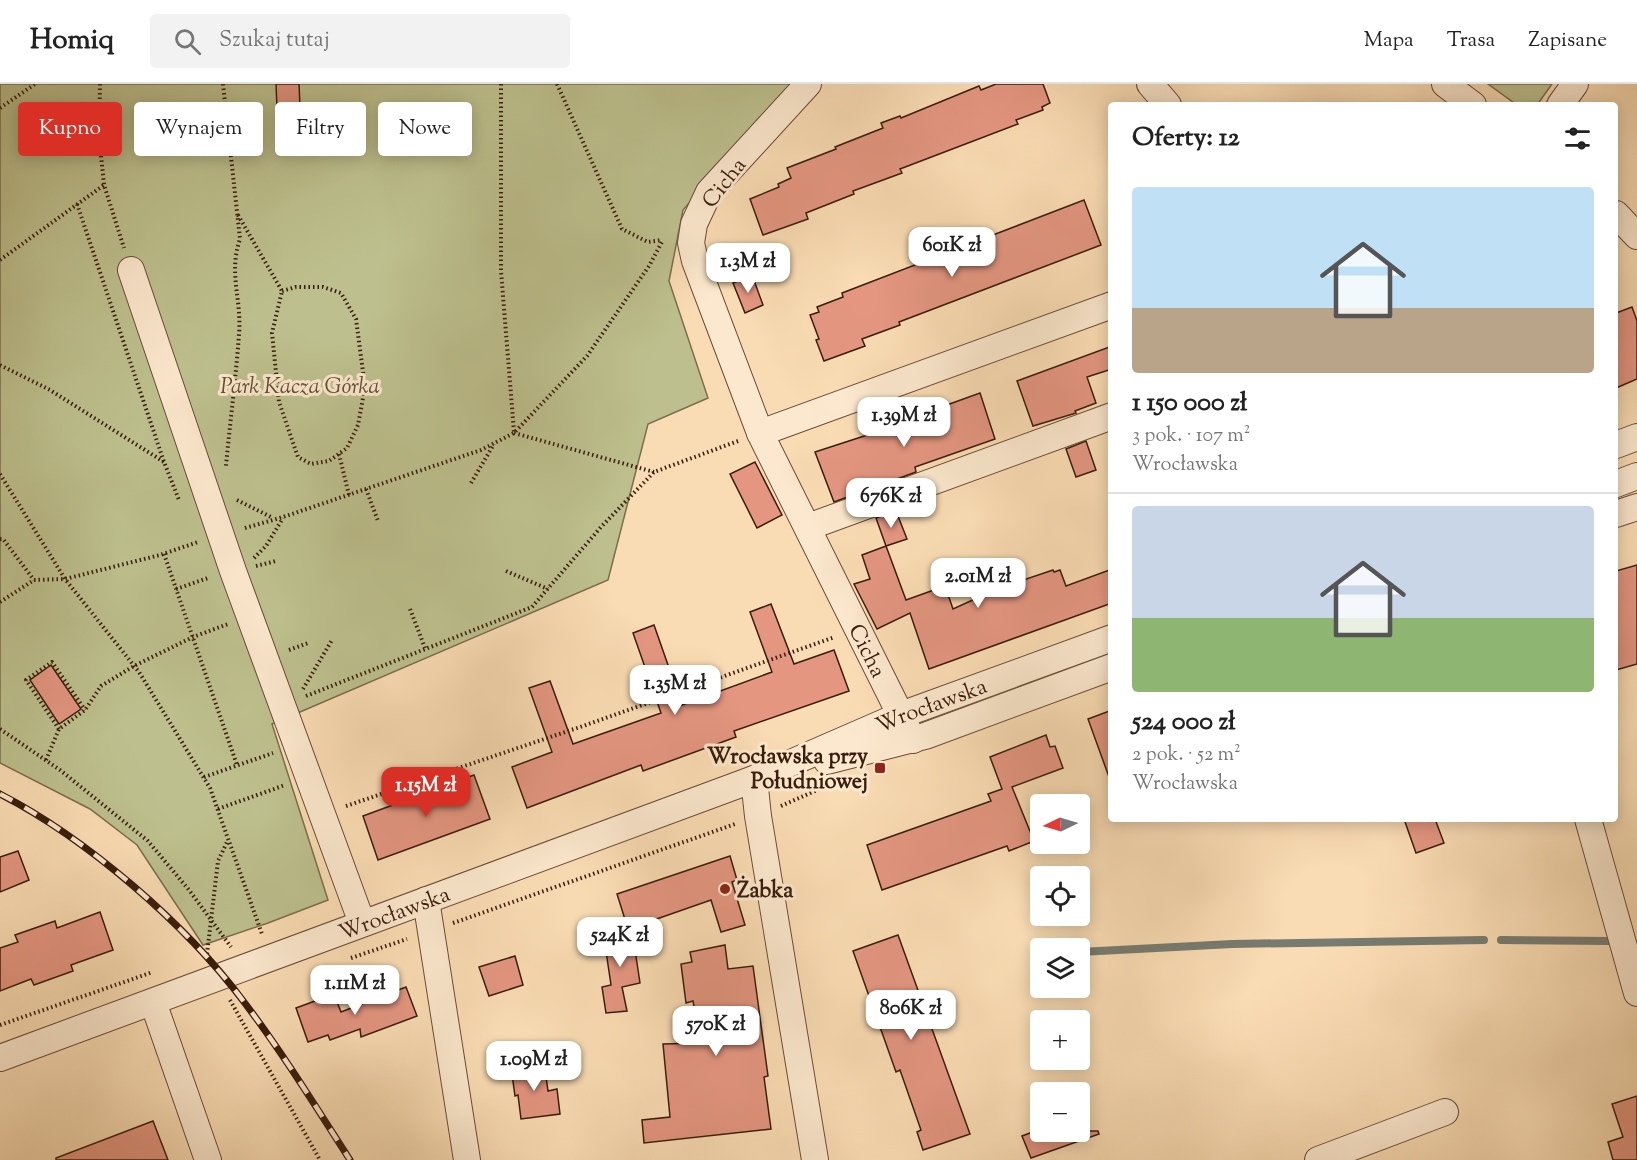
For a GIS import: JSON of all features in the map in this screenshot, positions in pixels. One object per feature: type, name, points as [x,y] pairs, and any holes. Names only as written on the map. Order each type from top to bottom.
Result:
[{"type":"street","name":"Cicha","points":[[808,84],[709,192],[694,224],[691,243],[695,261],[760,433],[913,740]]},
{"type":"street","points":[[1149,84],[1165,102]]},
{"type":"street","points":[[1445,84],[1469,102]]},
{"type":"street","points":[[1562,102],[1575,84]]},
{"type":"street","points":[[1618,215],[1637,226]]},
{"type":"street","points":[[1618,216],[1637,236]]},
{"type":"street","points":[[131,270],[220,536],[250,617],[290,703],[323,813],[362,923]]},
{"type":"street","points":[[760,433],[1108,306]]},
{"type":"street","points":[[808,527],[1108,417]]},
{"type":"street","points":[[1618,444],[1637,437]]},
{"type":"street","points":[[1618,483],[1637,476]]},
{"type":"street","points":[[1618,513],[1637,507]]},
{"type":"street","name":"Wrocławska","points":[[0,1058],[754,779],[901,715],[1108,639]]},
{"type":"street","name":"Wrocławska","points":[[754,779],[913,740],[1108,668]]},
{"type":"street","points":[[754,779],[758,816],[816,1160]]},
{"type":"street","points":[[1589,822],[1637,993]]},
{"type":"street","points":[[426,900],[467,1160]]},
{"type":"street","points":[[153,1002],[208,1160]]},
{"type":"street","points":[[1318,1160],[1445,1112]]},
{"type":"path","points":[[0,108],[35,84]]},
{"type":"path","points":[[100,84],[99,135],[104,184],[131,270]]},
{"type":"path","points":[[223,84],[240,239],[235,253],[233,277],[238,298],[240,332],[225,471]]},
{"type":"path","points":[[501,84],[501,271],[514,433]]},
{"type":"path","points":[[557,84],[622,229],[648,242],[676,238],[694,224]]},
{"type":"path","points":[[0,260],[104,184]]},
{"type":"path","points":[[238,215],[282,291],[272,333],[279,402],[298,457],[311,464],[329,461],[347,448],[358,425],[365,387],[356,319],[341,293],[323,287],[296,287],[282,291]]},
{"type":"path","points":[[0,603],[34,580],[65,579],[164,554],[283,517],[481,450],[514,433],[587,357],[649,266],[663,240]]},
{"type":"path","points":[[0,365],[50,390],[164,462],[204,484]]},
{"type":"path","points":[[514,433],[654,472]]},
{"type":"path","points":[[290,703],[532,607],[601,527],[654,472],[760,433]]},
{"type":"path","points":[[471,483],[494,443]]},
{"type":"path","points":[[339,454],[349,495]]},
{"type":"path","points":[[0,474],[65,579],[134,666],[210,788],[262,935]]},
{"type":"path","points":[[366,489],[378,521]]},
{"type":"path","points":[[252,561],[266,546],[283,517]]},
{"type":"path","points":[[0,539],[3,539],[34,580]]},
{"type":"path","points":[[164,554],[237,765]]},
{"type":"path","points":[[506,571],[548,590]]},
{"type":"path","points":[[410,609],[425,648]]},
{"type":"path","points":[[46,760],[58,729],[85,710],[101,686],[134,666],[193,637],[250,617]]},
{"type":"path","points":[[323,813],[586,725],[858,628]]},
{"type":"path","points":[[290,703],[311,679],[332,640]]},
{"type":"path","points":[[58,729],[26,680],[52,662],[85,710]]},
{"type":"path","points":[[0,729],[46,760],[148,841],[211,919],[246,967]]},
{"type":"path","points":[[203,777],[274,752]]},
{"type":"path","points":[[218,809],[286,785]]},
{"type":"path","points":[[341,962],[758,816],[828,785]]},
{"type":"path","points":[[207,957],[218,861],[228,840]]},
{"type":"path","points":[[221,1003],[240,996]]},
{"type":"path","points":[[230,1000],[320,1160]]},
{"type":"green space","name":"Park Kacza Górka","points":[[0,84],[792,84],[683,210],[669,281],[708,398],[648,424],[608,580],[272,724],[328,900],[203,945],[137,845],[90,809],[0,763]]},
{"type":"green space","points":[[1488,84],[1552,84],[1539,102],[1513,102]]},
{"type":"building","points":[[276,84],[299,84],[300,102],[277,102]]},
{"type":"building","points":[[996,84],[1043,84],[1050,103],[1042,107],[1043,110],[1016,120],[1018,124],[900,169],[902,173],[853,191],[854,194],[806,213],[808,219],[763,235],[750,199],[779,187],[778,184],[791,178],[787,168],[883,128],[881,123],[900,116],[901,118],[979,86],[981,90]]},
{"type":"building","points":[[1084,200],[1101,245],[899,322],[900,325],[862,339],[865,346],[824,361],[810,315],[819,312],[817,307],[843,297],[842,293]]},
{"type":"building","points":[[752,275],[763,305],[745,313],[733,283]]},
{"type":"building","points":[[1632,307],[1637,321],[1637,379],[1618,387],[1618,312]]},
{"type":"building","points":[[1108,347],[1108,370],[1087,377],[1096,403],[1075,411],[1076,413],[1033,426],[1017,381]]},
{"type":"building","points":[[980,393],[995,439],[915,467],[916,472],[834,502],[815,452],[935,413],[933,410]]},
{"type":"building","points":[[1086,441],[1096,470],[1076,477],[1066,449]]},
{"type":"building","points":[[755,462],[782,515],[757,528],[730,474]]},
{"type":"building","points":[[896,511],[907,539],[886,546],[876,518]]},
{"type":"building","points":[[886,546],[906,600],[945,586],[953,609],[997,589],[1053,570],[1054,572],[1060,570],[1066,586],[1108,570],[1108,604],[929,669],[910,613],[877,629],[854,584],[870,579],[862,555]]},
{"type":"building","points":[[1637,565],[1637,664],[1618,669],[1618,570]]},
{"type":"building","points":[[771,604],[794,664],[834,650],[849,691],[734,731],[736,737],[643,771],[641,765],[527,808],[512,767],[552,752],[529,688],[550,681],[573,744],[661,713],[633,633],[654,625],[682,705],[772,672],[750,612]]},
{"type":"building","points":[[51,665],[81,709],[59,724],[30,680]]},
{"type":"building","points":[[1108,712],[1108,774],[1088,719]]},
{"type":"building","points":[[1046,735],[1050,747],[1055,746],[1063,768],[1012,787],[1030,831],[1030,843],[1009,851],[1007,846],[882,890],[867,845],[991,801],[988,794],[1002,789],[990,757]]},
{"type":"building","points":[[474,775],[490,819],[378,860],[363,816]]},
{"type":"building","points":[[1405,822],[1436,822],[1444,843],[1416,853]]},
{"type":"building","points":[[18,851],[29,880],[0,892],[0,857]]},
{"type":"building","points":[[730,856],[737,880],[732,882],[745,925],[721,932],[711,900],[628,929],[617,894]]},
{"type":"building","points":[[100,912],[113,950],[71,965],[73,971],[34,985],[31,979],[0,991],[0,948],[18,942],[15,935],[55,921],[57,928]]},
{"type":"building","points":[[632,930],[640,983],[622,987],[627,1011],[606,1013],[602,987],[611,985],[603,931]]},
{"type":"building","points":[[898,935],[970,1134],[923,1150],[917,1132],[921,1130],[900,1070],[896,1072],[853,951]]},
{"type":"building","points":[[725,945],[728,969],[753,966],[768,1076],[764,1077],[771,1129],[644,1143],[642,1120],[670,1117],[663,1044],[701,1043],[693,1001],[686,1003],[681,964],[692,962],[690,952]]},
{"type":"building","points":[[515,956],[523,985],[489,996],[479,967]]},
{"type":"building","points":[[406,987],[417,1016],[361,1037],[360,1029],[330,1040],[328,1035],[308,1042],[296,1008],[334,994],[341,1012]]},
{"type":"building","points":[[544,1062],[548,1091],[557,1089],[560,1114],[521,1119],[511,1067]]},
{"type":"building","points":[[1637,1096],[1637,1160],[1613,1160],[1608,1142],[1623,1137],[1612,1104]]},
{"type":"building","points":[[153,1121],[168,1160],[56,1160],[56,1158]]},
{"type":"building","points":[[1090,1131],[1098,1131],[1099,1134],[1090,1137]]},
{"type":"building","points":[[1030,1133],[1030,1142],[1076,1142],[1031,1158],[1022,1136]]},
{"type":"waterway","points":[[1090,951],[1232,944],[1484,940]]},
{"type":"waterway","points":[[1501,940],[1609,941]]},
{"type":"railway","points":[[0,794],[33,812],[100,859],[132,885],[194,943],[258,1021],[350,1160]]},
{"type":"place","name":"Wrocławska przy Południowej","points":[[880,768]]},
{"type":"place","name":"Żabka","points":[[725,889]]}]
